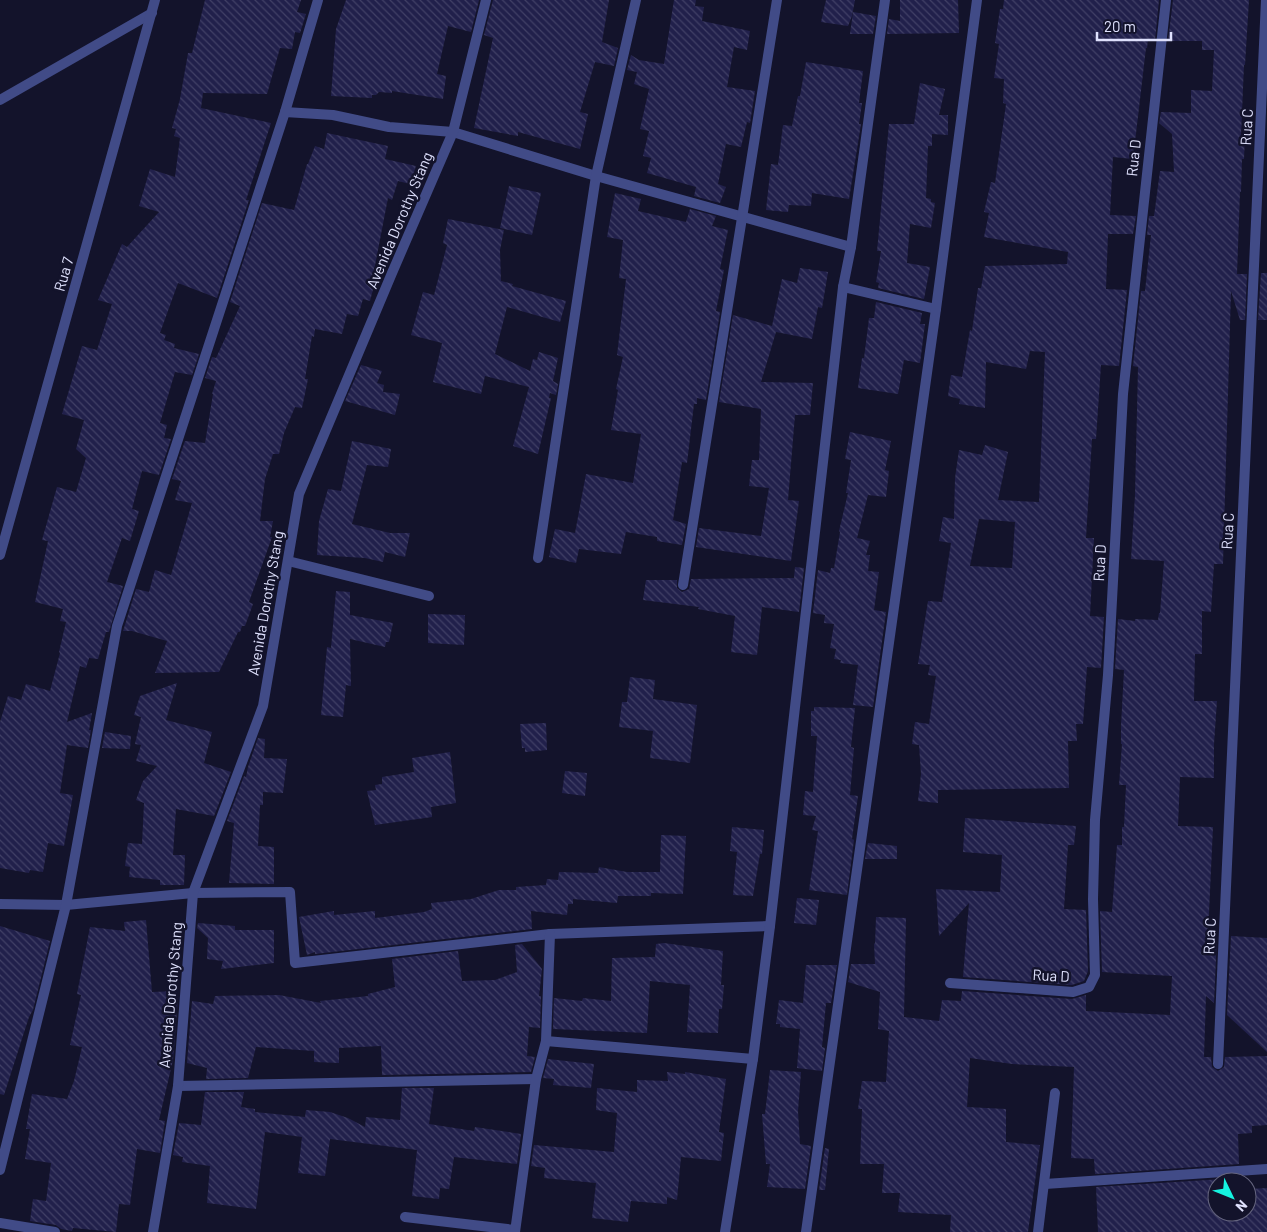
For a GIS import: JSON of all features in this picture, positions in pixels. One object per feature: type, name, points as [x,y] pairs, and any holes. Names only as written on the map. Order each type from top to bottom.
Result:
[{"type":"street","name":"Rua 7","points":[[0,555],[155,0]]},
{"type":"street","points":[[0,1170],[66,905],[117,626],[285,112],[318,0]]},
{"type":"street","name":"Avenida Dorothy Stang","points":[[153,1232],[178,1086],[193,893],[263,706],[299,494],[454,132],[486,0]]},
{"type":"street","points":[[538,558],[596,176],[636,0]]},
{"type":"street","points":[[683,585],[777,0]]},
{"type":"street","points":[[724,1232],[753,1059],[770,926],[843,286],[851,247],[885,0]]},
{"type":"street","points":[[806,1232],[936,309],[977,0]]},
{"type":"street","name":"Rua D","points":[[950,982],[1073,992],[1088,987],[1095,975],[1093,899],[1095,820],[1108,676],[1123,394],[1166,0]]},
{"type":"street","name":"Rua C","points":[[1218,1064],[1266,0]]},
{"type":"street","points":[[0,100],[152,13]]},
{"type":"street","points":[[285,112],[333,115],[389,127],[454,132],[596,176],[851,247]]},
{"type":"street","points":[[843,286],[936,309]]},
{"type":"street","points":[[288,560],[429,596]]},
{"type":"street","points":[[0,904],[66,905],[193,893],[290,892],[295,963],[550,934],[770,926]]},
{"type":"street","points":[[405,1218],[515,1231],[536,1079],[546,1041],[550,934]]},
{"type":"street","points":[[546,1041],[753,1059]]},
{"type":"street","points":[[178,1086],[536,1079]]},
{"type":"street","points":[[1038,1232],[1055,1093]]},
{"type":"street","points":[[1045,1184],[1267,1169]]},
{"type":"street","points":[[0,1224],[55,1232]]},
{"type":"building","points":[[205,0],[301,0],[297,12],[306,14],[300,33],[295,32],[292,49],[280,48],[267,94],[203,93],[201,108],[271,123],[246,200],[249,200],[217,298],[178,283],[160,333],[166,335],[164,340],[175,344],[174,348],[199,354],[192,375],[175,372],[160,423],[167,425],[164,438],[171,439],[159,475],[142,471],[132,509],[139,511],[130,541],[122,538],[107,582],[123,586],[109,632],[106,632],[98,659],[89,658],[86,668],[80,666],[67,722],[92,713],[89,730],[91,730],[88,748],[67,745],[60,793],[73,795],[64,846],[48,843],[43,872],[30,870],[29,873],[0,868],[0,722],[8,696],[21,700],[26,684],[50,691],[66,622],[60,621],[63,609],[35,602],[48,541],[42,540],[57,487],[76,492],[86,458],[76,449],[84,420],[62,414],[82,346],[97,350],[112,304],[98,300],[122,244],[127,247],[159,212],[139,206],[150,169],[175,177],[180,138],[174,136],[176,129],[172,128],[180,99],[188,53],[192,53]]},
{"type":"building","points":[[346,0],[479,0],[471,32],[448,26],[437,74],[446,76],[443,99],[392,91],[392,93],[379,92],[376,95],[372,95],[372,98],[331,96],[336,29]]},
{"type":"building","points":[[493,0],[609,0],[602,42],[618,48],[614,66],[595,62],[580,112],[588,114],[580,149],[518,132],[518,136],[474,128],[493,38],[484,35]]},
{"type":"building","points":[[674,0],[696,0],[695,6],[704,7],[702,21],[750,31],[747,50],[734,47],[727,87],[755,91],[750,123],[747,122],[741,147],[726,144],[718,184],[726,187],[720,203],[694,196],[696,187],[647,173],[651,158],[643,156],[649,131],[640,129],[649,89],[634,84],[637,72],[627,70],[631,55],[639,60],[664,64]]},
{"type":"building","points":[[826,0],[855,0],[848,26],[821,22]]},
{"type":"building","points":[[900,0],[958,0],[959,33],[887,34],[889,19],[900,21]]},
{"type":"building","points":[[1004,0],[1159,0],[1155,40],[1148,40],[1146,48],[1133,159],[1113,157],[1110,215],[1136,216],[1133,234],[1108,234],[1106,289],[1127,290],[1119,366],[1101,365],[1096,439],[1092,439],[1086,538],[1094,538],[1090,616],[1104,617],[1101,668],[1087,667],[1083,724],[1076,724],[1077,741],[1068,741],[1069,788],[938,790],[938,803],[918,801],[921,774],[919,745],[912,744],[915,722],[929,724],[936,676],[928,675],[930,665],[918,664],[928,601],[942,602],[951,543],[939,541],[943,517],[954,519],[955,478],[959,450],[982,455],[985,445],[1008,452],[998,500],[1039,502],[1045,352],[1030,351],[1026,369],[986,362],[985,408],[959,404],[960,399],[948,396],[951,375],[962,377],[970,330],[972,331],[978,288],[981,288],[985,266],[1067,264],[1068,252],[984,237],[989,213],[984,212],[991,182],[995,183],[1006,104],[1003,103],[1004,79],[994,78],[999,44],[995,43],[1000,9],[1003,9]],"holes":[[[979,519],[1015,522],[1012,568],[970,566]]]},
{"type":"building","points":[[1173,0],[1249,0],[1244,65],[1241,136],[1245,136],[1240,192],[1237,274],[1247,274],[1245,320],[1240,320],[1231,291],[1223,564],[1214,564],[1211,612],[1202,611],[1202,654],[1195,654],[1194,701],[1217,701],[1214,778],[1180,777],[1178,826],[1213,827],[1208,934],[1217,935],[1214,1003],[1206,996],[1204,1057],[1211,1057],[1212,1067],[1218,1071],[1224,1067],[1225,1057],[1267,1056],[1267,1125],[1252,1126],[1252,1133],[1238,1134],[1239,1164],[1095,1174],[1094,1159],[1071,1158],[1074,1067],[1012,1064],[970,1058],[967,1107],[1006,1109],[1006,1142],[1040,1145],[1028,1232],[950,1232],[951,1215],[898,1212],[900,1193],[882,1193],[884,1164],[860,1164],[862,1109],[858,1109],[862,1081],[886,1082],[889,1031],[878,1029],[880,992],[848,982],[851,964],[875,964],[876,917],[906,918],[904,1017],[939,1021],[942,1000],[961,1001],[962,991],[1072,999],[1086,995],[1086,1011],[1170,1015],[1172,976],[1102,972],[1100,911],[1112,912],[1117,845],[1122,845],[1122,827],[1124,827],[1126,785],[1119,785],[1124,670],[1115,669],[1118,619],[1135,621],[1135,619],[1158,620],[1164,561],[1131,559],[1135,495],[1138,367],[1133,366],[1141,291],[1145,291],[1151,235],[1147,235],[1149,216],[1154,216],[1160,171],[1174,172],[1172,134],[1159,123],[1161,112],[1191,113],[1191,90],[1212,91],[1214,50],[1202,50],[1202,41],[1168,41]]},
{"type":"building","points":[[853,12],[876,16],[873,34],[850,34]]},
{"type":"building","points":[[806,62],[863,71],[859,103],[862,103],[859,124],[861,124],[849,199],[812,193],[811,206],[789,205],[788,212],[766,210],[771,164],[778,165],[783,125],[792,126]]},
{"type":"building","points":[[920,83],[945,89],[939,115],[948,115],[948,135],[932,134],[932,146],[928,146],[926,198],[931,199],[931,202],[935,203],[931,228],[910,224],[907,263],[930,267],[924,299],[878,288],[879,283],[876,282],[881,251],[877,251],[889,124],[914,124]]},
{"type":"building","points":[[327,133],[388,146],[385,159],[416,166],[410,184],[398,181],[392,200],[388,198],[372,281],[375,282],[370,301],[363,299],[358,316],[347,314],[342,334],[315,329],[314,337],[312,336],[305,379],[308,379],[302,408],[295,407],[284,433],[279,454],[273,454],[265,479],[260,521],[273,521],[270,537],[272,537],[249,602],[253,604],[245,626],[242,626],[240,632],[238,632],[219,672],[155,673],[167,641],[132,631],[123,631],[136,589],[149,592],[155,570],[171,575],[192,503],[175,500],[181,481],[172,479],[185,441],[205,443],[212,394],[216,381],[205,378],[212,357],[216,358],[240,306],[230,302],[262,203],[294,210],[307,164],[315,146],[324,149]]},
{"type":"building","points":[[509,186],[541,193],[532,235],[500,228]]},
{"type":"building","points":[[615,193],[641,199],[638,211],[686,222],[690,209],[716,216],[712,226],[728,230],[720,269],[724,270],[716,311],[720,312],[706,400],[697,398],[697,404],[694,404],[687,463],[682,462],[673,520],[686,524],[682,545],[657,541],[657,537],[626,532],[621,554],[579,549],[576,563],[549,557],[555,529],[575,533],[586,474],[633,483],[641,434],[611,430],[618,390],[616,389],[623,357],[617,355],[626,279],[619,278],[623,240],[607,237]]},
{"type":"building","points":[[448,219],[504,230],[500,250],[501,281],[513,284],[512,286],[566,301],[560,322],[507,307],[495,354],[530,371],[533,359],[537,360],[539,352],[558,358],[553,381],[558,384],[556,395],[550,393],[549,398],[551,398],[538,454],[513,446],[529,387],[485,376],[481,394],[433,382],[442,343],[411,335],[423,292],[434,295],[447,245],[443,243]]},
{"type":"building","points":[[800,268],[828,272],[822,308],[818,307],[812,339],[776,332],[761,382],[813,383],[810,415],[795,415],[788,500],[799,501],[791,561],[696,547],[699,528],[761,536],[769,488],[749,486],[752,460],[759,460],[761,409],[719,402],[733,315],[772,326],[782,279],[797,283]]},
{"type":"building","points":[[1261,273],[1267,273],[1267,320],[1258,320]]},
{"type":"building","points":[[876,302],[922,313],[920,324],[925,324],[920,363],[904,360],[898,394],[858,388],[869,318],[874,318]]},
{"type":"building","points":[[361,365],[382,371],[377,383],[384,385],[383,392],[400,394],[395,415],[345,401]]},
{"type":"building","points":[[850,432],[891,441],[885,470],[889,471],[886,497],[868,495],[857,538],[870,541],[866,555],[870,555],[868,571],[879,572],[874,610],[886,612],[873,707],[853,705],[858,665],[840,663],[841,660],[834,659],[836,649],[830,648],[834,624],[824,623],[825,615],[813,613],[818,570],[830,573],[831,568],[834,568],[839,531],[848,493],[846,493],[851,460],[845,459]]},
{"type":"building","points":[[352,441],[391,449],[388,467],[367,465],[352,524],[390,533],[410,533],[405,557],[385,552],[383,562],[365,558],[317,555],[319,521],[328,489],[341,491]]},
{"type":"building","points":[[795,567],[804,568],[799,612],[762,607],[757,655],[731,652],[735,616],[698,609],[699,607],[643,600],[646,580],[677,580],[677,588],[682,592],[689,589],[691,579],[794,578]]},
{"type":"building","points":[[336,591],[350,592],[350,615],[393,623],[389,642],[386,642],[385,647],[350,639],[351,686],[346,685],[343,717],[321,715],[327,647],[331,648]]},
{"type":"building","points":[[428,614],[465,615],[464,645],[428,643]]},
{"type":"building","points":[[630,677],[655,680],[653,699],[697,705],[690,763],[650,758],[653,731],[619,727],[622,702],[627,702]]},
{"type":"building","points":[[177,683],[166,720],[212,732],[204,763],[231,772],[214,816],[176,809],[173,855],[185,855],[184,885],[160,885],[160,880],[129,877],[130,867],[125,866],[128,843],[142,844],[144,803],[136,800],[143,781],[157,766],[136,761],[141,745],[135,744],[141,717],[134,715],[140,696]]},
{"type":"building","points":[[814,707],[855,708],[851,747],[854,748],[850,795],[858,796],[847,895],[809,890],[818,831],[812,830],[816,816],[803,815],[805,791],[813,792],[817,736],[811,736],[811,711],[814,711]]},
{"type":"building","points":[[546,723],[547,750],[525,752],[525,748],[522,748],[520,724]]},
{"type":"building","points":[[105,732],[131,736],[130,749],[102,748]]},
{"type":"building","points":[[258,738],[265,739],[264,758],[287,759],[283,793],[263,792],[263,805],[260,805],[258,846],[274,847],[274,884],[229,883],[234,823],[227,821],[244,776],[246,777]]},
{"type":"building","points":[[450,752],[456,803],[431,807],[432,817],[375,825],[367,791],[376,790],[375,785],[382,784],[382,777],[414,772],[412,758]]},
{"type":"building","points":[[565,771],[587,773],[585,796],[562,793]]},
{"type":"building","points":[[965,818],[1076,826],[1074,845],[1068,845],[1064,909],[1086,910],[1088,971],[1084,981],[1072,985],[963,977],[969,903],[939,936],[936,889],[1000,892],[1002,855],[963,852]]},
{"type":"building","points":[[732,827],[764,830],[762,854],[760,854],[753,896],[733,895],[737,852],[730,851]]},
{"type":"building","points":[[661,835],[686,836],[683,894],[651,893],[651,896],[618,896],[617,903],[573,899],[573,904],[568,904],[567,915],[531,911],[532,929],[315,954],[315,952],[307,955],[299,917],[334,911],[334,915],[375,911],[375,918],[424,912],[432,909],[431,903],[471,899],[499,890],[516,890],[516,887],[546,885],[547,879],[558,880],[559,872],[598,873],[599,867],[627,872],[660,872]]},
{"type":"building","points":[[868,843],[897,846],[897,859],[865,859]]},
{"type":"building","points":[[797,898],[819,900],[816,925],[794,923]]},
{"type":"building","points":[[146,920],[152,992],[177,991],[176,998],[178,998],[173,1060],[159,1120],[165,1121],[160,1153],[137,1149],[130,1205],[119,1204],[116,1232],[73,1228],[72,1231],[61,1229],[56,1225],[30,1221],[33,1199],[46,1201],[51,1163],[25,1159],[30,1129],[26,1129],[32,1094],[67,1099],[74,1081],[82,1047],[70,1045],[81,995],[77,994],[90,927],[125,931],[124,922]]},
{"type":"building","points":[[198,923],[235,926],[235,930],[274,930],[274,963],[221,969],[223,961],[207,959],[208,938],[197,928]]},
{"type":"building","points":[[0,926],[50,941],[33,1010],[29,1017],[4,1095],[0,1094]]},
{"type":"building","points":[[1231,936],[1267,938],[1267,1052],[1227,1015]]},
{"type":"building","points":[[664,943],[723,951],[721,985],[724,985],[722,1009],[719,1009],[718,1033],[687,1032],[690,985],[650,981],[647,1033],[553,1029],[554,998],[582,1001],[583,998],[611,1001],[612,958],[655,957],[656,944]]},
{"type":"building","points":[[522,944],[542,969],[539,996],[541,996],[540,1028],[529,1027],[527,1056],[535,1057],[531,1072],[382,1075],[381,1046],[339,1048],[339,1063],[314,1062],[314,1051],[256,1047],[248,1078],[206,1079],[207,1068],[187,1063],[192,1001],[213,1004],[215,996],[279,995],[321,1003],[320,1001],[368,996],[368,994],[395,987],[392,959],[458,951],[462,981],[495,980],[517,972],[515,945]]},
{"type":"building","points":[[806,965],[837,965],[831,1003],[826,1003],[822,1047],[825,1048],[822,1071],[797,1068],[800,1029],[780,1027],[780,1024],[776,1024],[779,1000],[803,1003]]},
{"type":"building","points":[[548,1059],[594,1064],[591,1088],[553,1085],[554,1079],[543,1078]]},
{"type":"building","points":[[770,1070],[801,1072],[798,1111],[800,1144],[811,1146],[805,1189],[767,1187],[770,1164],[766,1164],[762,1114],[765,1114]]},
{"type":"building","points":[[667,1072],[685,1074],[685,1072],[726,1079],[719,1132],[724,1133],[721,1161],[681,1157],[677,1200],[667,1197],[667,1204],[631,1201],[628,1222],[592,1218],[596,1183],[544,1178],[545,1168],[531,1166],[534,1145],[614,1152],[617,1113],[596,1110],[597,1088],[637,1092],[637,1080],[668,1081]]},
{"type":"building","points":[[402,1088],[434,1088],[429,1124],[474,1131],[475,1127],[521,1134],[517,1164],[454,1157],[449,1189],[440,1188],[439,1199],[412,1196],[417,1150],[330,1139],[325,1176],[298,1173],[302,1137],[265,1132],[256,1209],[207,1203],[210,1166],[182,1162],[183,1157],[173,1155],[179,1123],[201,1125],[205,1092],[244,1092],[241,1107],[255,1109],[255,1112],[305,1117],[306,1110],[330,1112],[348,1118],[365,1127],[366,1117],[400,1120]]},
{"type":"building","points":[[825,1148],[829,1149],[825,1190],[819,1190]]},
{"type":"building","points":[[1207,1180],[1207,1222],[1257,1222],[1257,1188],[1267,1188],[1267,1232],[1098,1232],[1096,1187]]}]
